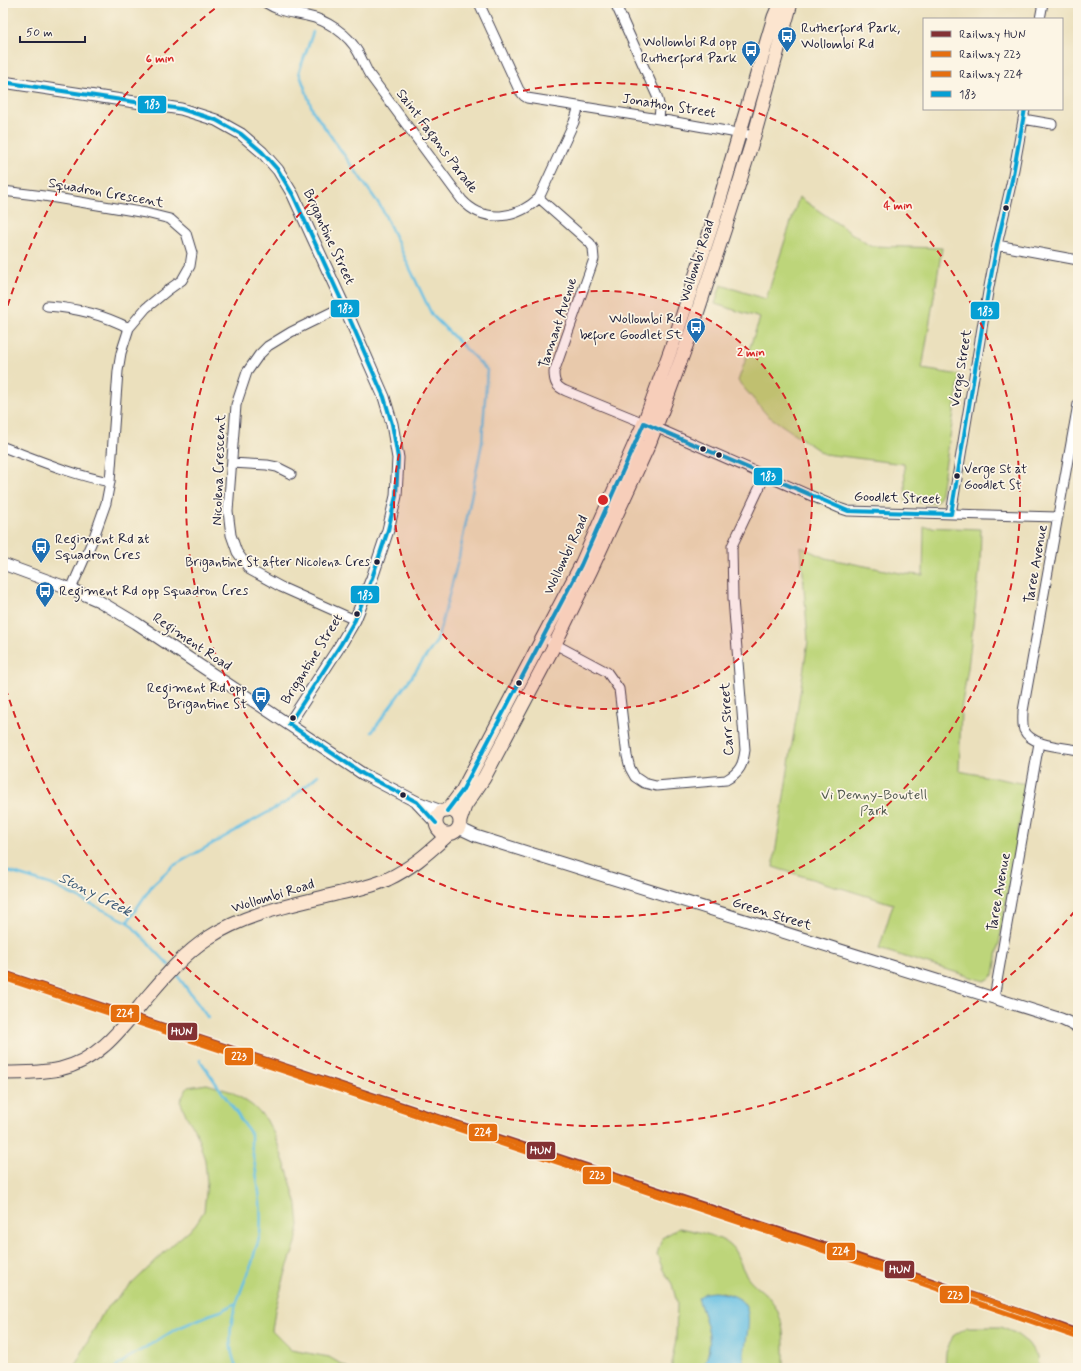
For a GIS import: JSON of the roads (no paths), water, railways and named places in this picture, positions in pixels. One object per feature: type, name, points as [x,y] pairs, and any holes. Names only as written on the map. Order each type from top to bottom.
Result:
[{"type":"main road","name":"Wollombi Road","points":[[650,425],[676,334],[714,219],[774,17],[780,3]]},
{"type":"main road","name":"Wollombi Road","points":[[446,811],[462,792],[591,570],[650,425],[689,338],[754,136],[791,3]]},
{"type":"main road","name":"Wollombi Road","points":[[3,1073],[35,1072],[61,1068],[81,1061],[98,1051],[114,1038],[177,963],[213,935],[230,926],[255,915],[281,907],[387,880],[413,865],[456,828],[465,806],[484,778],[549,641]]},
{"type":"main road","points":[[429,851],[437,825],[438,816],[446,811],[458,815],[456,828],[442,832],[437,825]]},
{"type":"street","name":"Saint Fagans Parade","points":[[266,3],[281,11],[308,16],[327,23],[336,28],[348,39],[358,51],[365,68],[462,200],[472,210],[488,215],[505,215],[523,210],[532,205],[539,198],[574,122],[579,106]]},
{"type":"street","name":"Jonathon Street","points":[[479,3],[519,90],[527,98],[741,132],[754,136]]},
{"type":"street","points":[[615,3],[657,96],[660,108],[659,119]]},
{"type":"street","points":[[1040,18],[1043,3]]},
{"type":"street","name":"Brigantine Street","points":[[3,82],[181,109],[216,120],[241,134],[262,152],[278,170],[293,195],[344,306],[384,397],[392,424],[398,458],[396,496],[388,530],[372,578],[354,620],[341,644],[289,724]]},
{"type":"street","name":"Verge Street","points":[[951,514],[988,292],[1012,180],[1025,110]]},
{"type":"street","points":[[1023,119],[1052,124]]},
{"type":"street","name":"Squadron Crescent","points":[[3,191],[44,196],[146,213],[170,219],[186,233],[192,253],[190,266],[182,280],[146,308],[129,328],[121,353],[118,370],[110,482],[106,503],[94,537],[71,589]]},
{"type":"street","name":"Tannant Avenue","points":[[539,198],[590,243],[594,252],[594,259],[554,372],[556,384],[560,388],[650,425]]},
{"type":"street","points":[[997,246],[1078,260]]},
{"type":"street","points":[[48,306],[62,307],[90,313],[129,328]]},
{"type":"street","name":"Nicolena Crescent","points":[[344,306],[291,332],[268,346],[259,355],[247,372],[236,405],[228,510],[231,535],[237,552],[250,570],[281,587],[354,620]]},
{"type":"street","name":"Taree Avenue","points":[[994,998],[1039,743],[1030,737],[1024,729],[1023,711],[1078,404]]},
{"type":"street","name":"Goodlet Street","points":[[650,425],[848,511],[1058,517]]},
{"type":"street","points":[[3,447],[68,471],[110,482]]},
{"type":"street","points":[[232,463],[267,465],[277,467],[291,474]]},
{"type":"street","name":"Carr Street","points":[[549,641],[607,672],[619,689],[627,756],[630,768],[635,777],[644,783],[656,786],[726,780],[734,776],[741,768],[745,750],[733,599],[732,546],[765,476]]},
{"type":"street","name":"Regiment Road","points":[[3,564],[99,601],[136,623],[363,774],[416,802],[446,811]]},
{"type":"street","points":[[1039,743],[1078,750]]},
{"type":"street","name":"Regiment Road","points":[[416,802],[437,825]]},
{"type":"street","name":"Green Street","points":[[456,828],[476,836],[1061,1019],[1078,1027]]},
{"type":"water","points":[[714,1292],[730,1295],[741,1300],[746,1308],[748,1330],[743,1368],[702,1368],[709,1350],[709,1333],[698,1298],[705,1293]]},
{"type":"waterway","points":[[313,32],[299,72],[313,111],[381,207],[432,315],[487,370],[482,443],[459,557],[437,641],[372,732]]},
{"type":"waterway","points":[[128,921],[153,884],[173,866],[288,801],[318,775]]},
{"type":"waterway","name":"Stony Creek","points":[[3,870],[52,885],[128,922],[169,965]]},
{"type":"waterway","name":"Stony Creek","points":[[175,972],[208,1018]]},
{"type":"waterway","points":[[200,1060],[251,1134],[261,1211],[260,1236],[252,1263],[237,1301],[231,1328],[230,1342],[232,1355],[237,1368]]},
{"type":"waterway","points":[[115,1368],[128,1358],[176,1329],[221,1311],[236,1303]]},
{"type":"rail line","name":"HUN","points":[[3,972],[908,1272],[1078,1331]]},
{"type":"rail line","name":"224","points":[[3,973],[1005,1306],[1076,1332]]},
{"type":"rail line","name":"223","points":[[3,978],[906,1278],[1076,1337]]},
{"type":"place","name":"Rutherford Park, Wollombi Rd","points":[[787,53]]},
{"type":"place","name":"Wollombi Rd opp Rutherford Park","points":[[751,67]]},
{"type":"place","name":"Wollombi Rd before Goodlet St","points":[[696,344]]},
{"type":"place","name":"Verge St at Goodlet St","points":[[957,476]]},
{"type":"place","name":"Brigantine St after Nicolena Cres","points":[[377,562]]},
{"type":"place","name":"Regiment Rd at Squadron Cres","points":[[41,564]]},
{"type":"place","name":"Regiment Rd opp Squadron Cres","points":[[45,608]]},
{"type":"place","name":"Regiment Rd opp Brigantine St","points":[[261,713]]},
{"type":"park label","name":"Vi Denny-Bowtell Park","points":[[874,804]]}]
